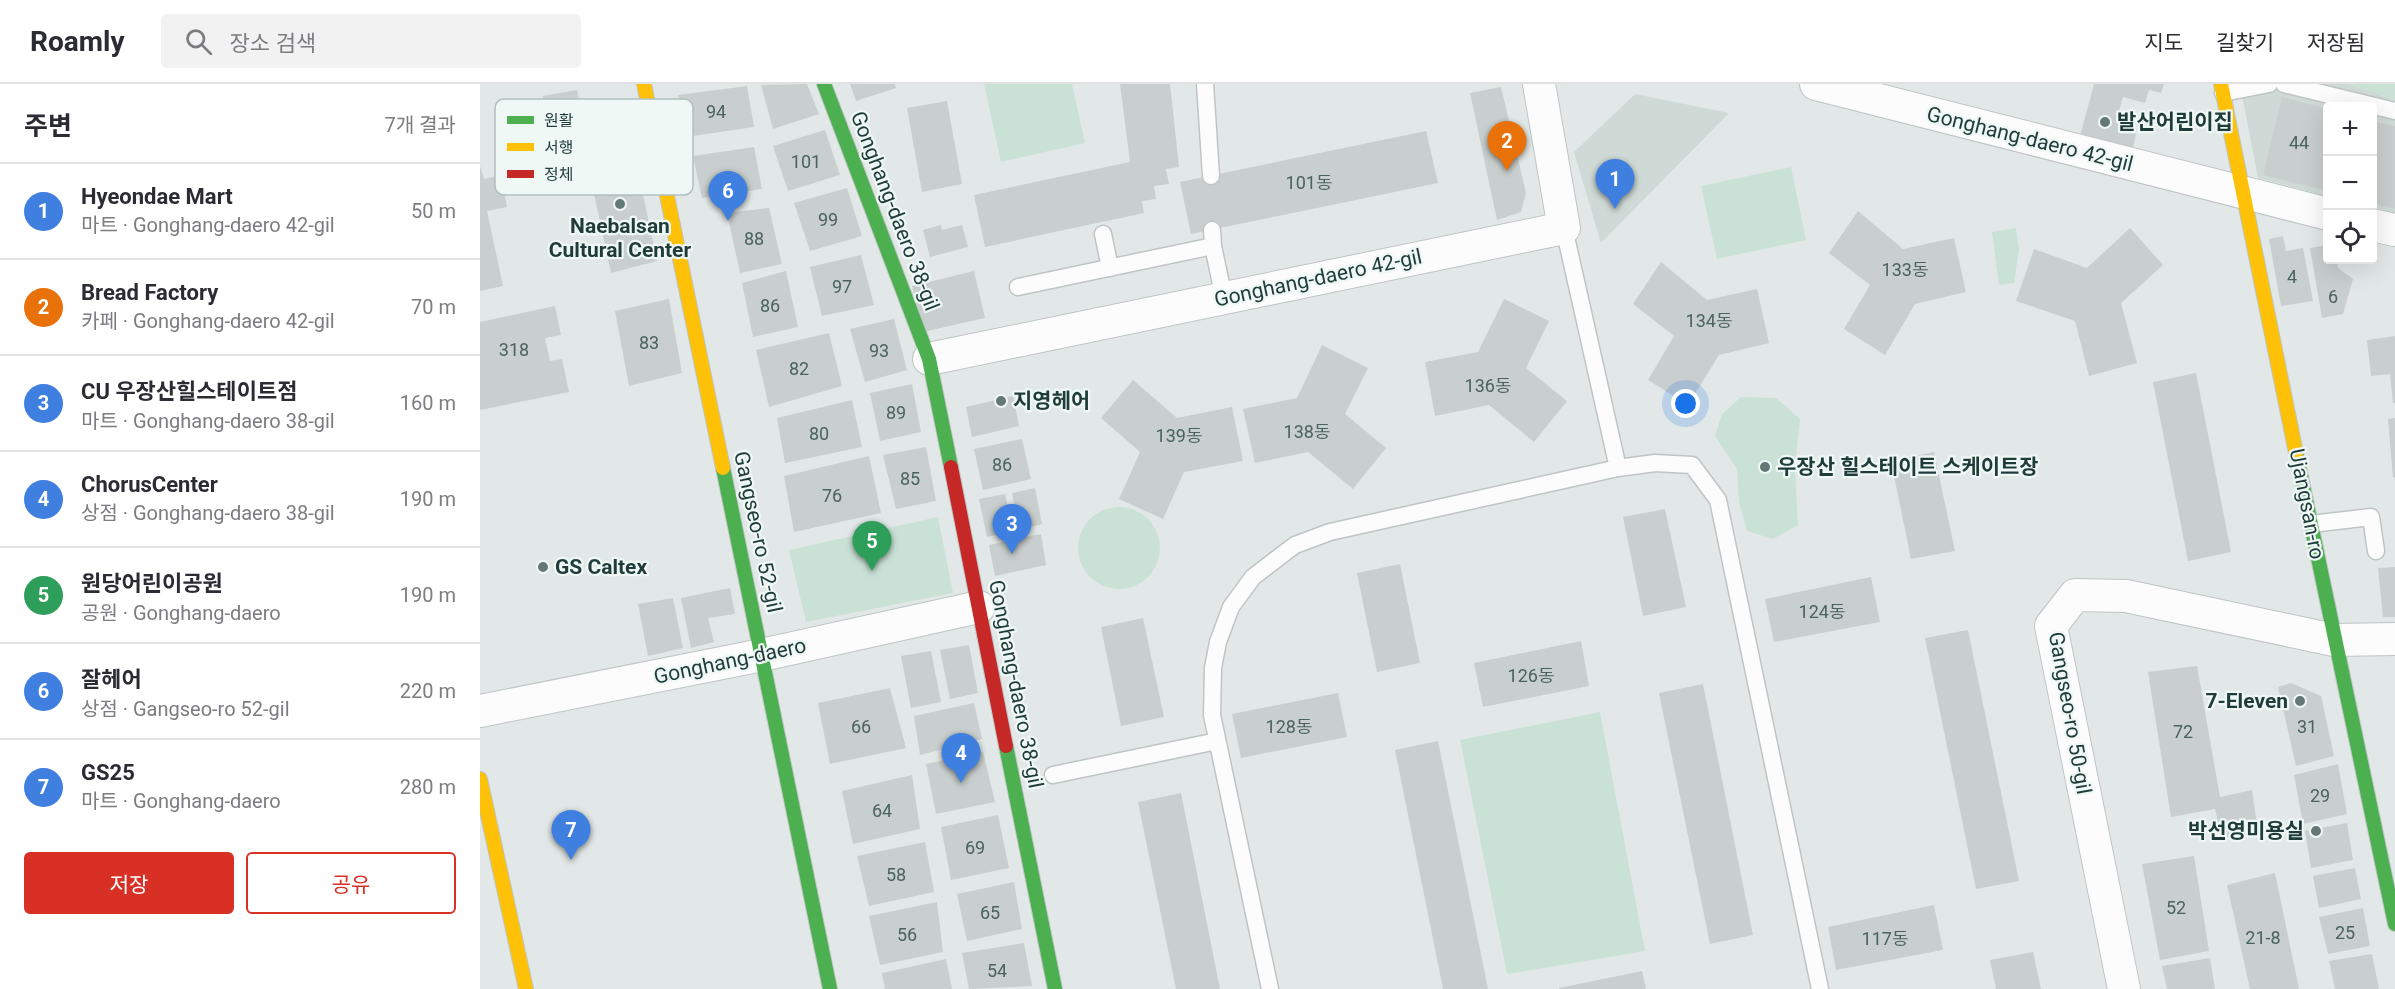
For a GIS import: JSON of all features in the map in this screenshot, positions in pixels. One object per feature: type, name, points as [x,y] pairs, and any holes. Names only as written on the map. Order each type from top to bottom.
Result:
[{"type":"street","name":"Gangseo-ro 52-gil","points":[[644,84],[647,99]]},
{"type":"street","name":"Gonghang-daero 38-gil","points":[[824,84],[929,359],[1055,989]]},
{"type":"street","points":[[1539,84],[1564,228]]},
{"type":"street","name":"Gonghang-daero 42-gil","points":[[1816,84],[2323,213]]},
{"type":"street","name":"Ujangsan-ro","points":[[2222,89],[2334,640],[2395,923]]},
{"type":"street","name":"Gangseo-ro 52-gil","points":[[667,195],[830,989]]},
{"type":"street","points":[[2377,226],[2395,230]]},
{"type":"street","name":"Gonghang-daero 42-gil","points":[[929,359],[1564,228]]},
{"type":"street","name":"Gangseo-ro 50-gil","points":[[2124,989],[2051,626],[2075,596],[2126,596],[2334,640]]},
{"type":"street","name":"Gonghang-daero","points":[[480,711],[762,656],[979,607]]},
{"type":"street","points":[[2334,640],[2395,639]]},
{"type":"street","points":[[480,779],[526,989]]},
{"type":"lane","points":[[1205,84],[1210,176]]},
{"type":"lane","points":[[2284,84],[2395,111]]},
{"type":"lane","points":[[2222,89],[2260,85]]},
{"type":"lane","points":[[1564,228],[1618,468]]},
{"type":"lane","points":[[1103,234],[1110,268]]},
{"type":"lane","points":[[1018,287],[1110,268],[1212,238],[1224,298]]},
{"type":"lane","points":[[1270,989],[1212,715],[1213,668],[1218,642],[1231,607],[1253,577],[1295,545],[1330,532],[1618,468],[1655,463],[1692,465],[1718,500],[1820,989]]},
{"type":"lane","points":[[2311,524],[2371,517],[2376,551]]},
{"type":"lane","points":[[1053,775],[1217,741]]},
{"type":"shaded area","points":[[2240,84],[2348,84],[2395,100],[2395,213],[2377,208],[2377,102],[2323,102],[2323,195],[2258,178]]},
{"type":"shaded area","points":[[1635,94],[1729,113],[1601,243],[1574,152]]},
{"type":"green space","points":[[984,84],[1072,84],[1085,143],[1001,162]]},
{"type":"green space","points":[[2348,84],[2395,84],[2395,100]]},
{"type":"green space","points":[[1791,167],[1806,240],[1717,259],[1701,186]]},
{"type":"green space","points":[[2016,228],[2019,249],[2014,283],[1999,285],[1992,232]]},
{"type":"green space","name":"우장산 힐스테이트 스케이트장","points":[[1741,397],[1776,398],[1800,419],[1795,466],[1798,525],[1773,539],[1747,531],[1739,502],[1737,469],[1715,436],[1722,414]]},
{"type":"green space","points":[[1119,507],[1135,510],[1148,519],[1157,532],[1160,548],[1157,564],[1148,577],[1135,586],[1119,589],[1103,586],[1090,577],[1081,564],[1078,548],[1081,532],[1090,519],[1103,510]]},
{"type":"green space","points":[[938,517],[953,593],[806,622],[789,550]]},
{"type":"green space","points":[[1600,712],[1645,951],[1507,974],[1460,740]]},
{"type":"building","points":[[807,84],[819,114],[773,129],[761,85]]},
{"type":"building","points":[[850,84],[895,84],[896,88],[856,101]]},
{"type":"building","points":[[1120,84],[1170,84],[1179,167],[1166,169],[1169,184],[1154,186],[1156,199],[1142,201],[1144,213],[985,247],[974,195],[1130,162]]},
{"type":"building","name":"발산어린이집","points":[[2094,84],[2164,84],[2161,93],[2149,90],[2145,103],[2123,97],[2119,111],[2129,113],[2125,131],[2136,134],[2132,153],[2079,140]]},
{"type":"building","points":[[747,86],[754,127],[693,136],[693,99],[679,99],[678,95]]},
{"type":"building","points":[[1501,87],[1526,193],[1521,212],[1497,220],[1470,93]]},
{"type":"building","points":[[577,90],[579,99],[544,99],[543,96]]},
{"type":"building","points":[[2282,97],[2323,108],[2323,190],[2263,175]]},
{"type":"building","points":[[947,101],[962,184],[922,192],[907,108]]},
{"type":"building","points":[[2377,122],[2395,126],[2395,209],[2377,204]]},
{"type":"building","points":[[825,130],[840,175],[788,191],[773,146]]},
{"type":"building","points":[[1426,131],[1438,183],[1191,234],[1180,182]]},
{"type":"building","points":[[754,147],[762,189],[702,198],[693,156]]},
{"type":"building","points":[[480,166],[484,179],[495,176],[495,195],[505,195],[507,207],[487,211],[503,286],[480,291]]},
{"type":"building","points":[[847,188],[862,236],[810,251],[794,203]]},
{"type":"building","points":[[594,195],[643,195],[657,261],[611,273]]},
{"type":"building","points":[[769,208],[782,264],[740,273],[727,213]]},
{"type":"building","points":[[1858,211],[1903,249],[1954,238],[1966,292],[1915,304],[1885,355],[1844,329],[1870,285],[1829,253]]},
{"type":"building","points":[[941,225],[942,230],[962,225],[968,247],[930,257],[923,230]]},
{"type":"building","points":[[2130,228],[2163,265],[2121,303],[2137,363],[2089,376],[2075,321],[2016,301],[2034,249],[2087,268]]},
{"type":"building","points":[[2283,236],[2286,251],[2303,248],[2313,301],[2281,306],[2269,239]]},
{"type":"building","points":[[2323,246],[2323,264],[2338,264],[2338,268],[2353,279],[2343,314],[2322,318],[2310,248]]},
{"type":"building","points":[[861,255],[874,305],[822,316],[810,267]]},
{"type":"building","points":[[1661,262],[1707,300],[1757,289],[1769,343],[1719,355],[1688,405],[1648,380],[1674,336],[1633,304]]},
{"type":"building","points":[[786,271],[798,327],[753,337],[742,283]]},
{"type":"building","points":[[974,271],[985,318],[923,332],[912,286]]},
{"type":"building","points":[[669,299],[682,373],[629,386],[615,311]]},
{"type":"building","points":[[1504,299],[1549,321],[1526,368],[1567,401],[1534,442],[1489,405],[1435,416],[1425,362],[1478,352]]},
{"type":"building","points":[[555,306],[561,335],[545,338],[550,361],[562,359],[569,392],[480,410],[480,322]]},
{"type":"building","points":[[894,319],[907,370],[865,382],[850,329]]},
{"type":"building","points":[[829,333],[842,386],[769,407],[756,350]]},
{"type":"building","points":[[2395,336],[2395,403],[2393,403],[2390,374],[2371,376],[2367,340]]},
{"type":"building","points":[[1322,345],[1368,368],[1345,414],[1386,448],[1353,489],[1308,452],[1255,463],[1243,409],[1297,398]]},
{"type":"building","points":[[2196,373],[2231,552],[2188,561],[2153,382]]},
{"type":"building","points":[[1133,380],[1177,418],[1232,407],[1243,461],[1184,472],[1163,519],[1119,499],[1140,452],[1101,418]]},
{"type":"building","points":[[912,384],[921,432],[880,441],[870,393]]},
{"type":"building","points":[[1013,396],[1019,426],[972,437],[966,407]]},
{"type":"building","points":[[852,400],[862,447],[785,463],[777,418]]},
{"type":"building","points":[[2395,418],[2395,477],[2393,478],[2388,419]]},
{"type":"building","points":[[1022,439],[1031,479],[983,490],[974,449]]},
{"type":"building","points":[[926,447],[936,501],[896,509],[883,455]]},
{"type":"building","points":[[1934,452],[1955,551],[1911,559],[1891,461]]},
{"type":"building","points":[[869,456],[881,513],[794,532],[784,476]]},
{"type":"building","points":[[1035,488],[1042,524],[1019,530],[1012,493]]},
{"type":"building","points":[[1005,494],[1013,531],[987,537],[979,499]]},
{"type":"building","points":[[1665,509],[1686,607],[1643,616],[1623,517]]},
{"type":"building","points":[[1041,534],[1046,565],[995,576],[989,545]]},
{"type":"building","points":[[1400,564],[1420,663],[1377,672],[1357,573]]},
{"type":"building","points":[[2395,567],[2395,617],[2383,617],[2378,568]]},
{"type":"building","points":[[1871,577],[1880,622],[1774,642],[1765,599]]},
{"type":"building","points":[[730,588],[735,614],[708,618],[714,642],[691,648],[681,598]]},
{"type":"building","points":[[673,598],[683,648],[648,656],[638,604]]},
{"type":"building","points":[[1143,618],[1164,717],[1121,726],[1101,627]]},
{"type":"building","points":[[1968,630],[2019,881],[1976,889],[1925,638]]},
{"type":"building","points":[[1581,641],[1589,686],[1483,707],[1474,663]]},
{"type":"building","points":[[969,645],[978,693],[950,699],[940,650]]},
{"type":"building","points":[[931,651],[941,702],[911,708],[901,656]]},
{"type":"building","points":[[2197,666],[2220,797],[2252,790],[2258,832],[2222,839],[2215,809],[2171,817],[2148,672]]},
{"type":"building","points":[[2291,683],[2321,696],[2334,756],[2296,766],[2278,687]]},
{"type":"building","points":[[1703,684],[1753,935],[1710,944],[1659,693]]},
{"type":"building","points":[[890,688],[906,748],[830,764],[818,703]]},
{"type":"building","points":[[1338,693],[1347,737],[1241,758],[1232,714]]},
{"type":"building","points":[[974,703],[982,739],[920,755],[914,716]]},
{"type":"building","points":[[1438,741],[1488,989],[1443,989],[1395,750]]},
{"type":"building","points":[[983,752],[995,802],[936,814],[926,764]]},
{"type":"building","points":[[2338,764],[2347,814],[2303,824],[2294,775]]},
{"type":"building","points":[[912,775],[920,829],[853,844],[842,791]]},
{"type":"building","points":[[1181,793],[1220,989],[1176,989],[1138,802]]},
{"type":"building","points":[[998,815],[1009,868],[951,880],[941,827]]},
{"type":"building","points":[[2347,823],[2353,860],[2311,868],[2305,831]]},
{"type":"building","points":[[925,842],[934,892],[869,906],[857,856]]},
{"type":"building","points":[[2194,856],[2209,951],[2160,960],[2142,864]]},
{"type":"building","points":[[2355,868],[2361,899],[2319,908],[2313,876]]},
{"type":"building","points":[[2275,873],[2299,989],[2250,989],[2227,885]]},
{"type":"building","points":[[1014,882],[1022,929],[967,941],[957,894]]},
{"type":"building","points":[[937,902],[943,952],[880,965],[869,916]]},
{"type":"building","points":[[1934,905],[1943,950],[1836,970],[1828,927]]},
{"type":"building","points":[[2363,908],[2370,946],[2328,954],[2319,917]]},
{"type":"building","points":[[1024,943],[1032,986],[969,989],[962,953]]},
{"type":"building","points":[[2033,952],[2041,989],[1996,989],[1990,960]]},
{"type":"building","points":[[2372,954],[2379,989],[2335,989],[2329,961]]},
{"type":"building","points":[[2210,958],[2215,989],[2167,989],[2162,966]]},
{"type":"building","points":[[946,959],[952,989],[885,989],[882,973]]},
{"type":"building","points":[[1642,971],[1646,989],[1559,989],[1559,988]]},
{"type":"traffic: fast","points":[[824,84],[929,359],[951,467]]},
{"type":"traffic: fast","points":[[2296,453],[2395,924]]},
{"type":"traffic: fast","points":[[723,468],[830,989]]},
{"type":"traffic: fast","points":[[1006,746],[1055,989]]},
{"type":"traffic: slow","points":[[644,84],[647,99]]},
{"type":"traffic: slow","points":[[2221,84],[2296,453]]},
{"type":"traffic: slow","points":[[667,195],[723,468]]},
{"type":"traffic: slow","points":[[480,779],[526,989]]},
{"type":"traffic: jam","points":[[951,467],[1006,746]]},
{"type":"place","name":"발산어린이집","points":[[2105,122]]},
{"type":"place","name":"Bread Factory","points":[[1507,171]]},
{"type":"place","name":"Naebalsan Cultural Center","points":[[620,204]]},
{"type":"place","name":"Hyeondae Mart","points":[[1615,209]]},
{"type":"place","name":"잘헤어","points":[[728,221]]},
{"type":"place","name":"지영헤어","points":[[1001,401]]},
{"type":"place","name":"우장산 힐스테이트 스케이트장","points":[[1765,467]]},
{"type":"place","name":"CU 우장산힐스테이트점","points":[[1012,554]]},
{"type":"place","name":"GS Caltex","points":[[543,567]]},
{"type":"place","name":"원당어린이공원","points":[[872,571]]},
{"type":"place","name":"7-Eleven","points":[[2300,701]]},
{"type":"place","name":"ChorusCenter","points":[[961,783]]},
{"type":"place","name":"박선영미용실","points":[[2316,831]]},
{"type":"place","name":"GS25","points":[[571,860]]}]
